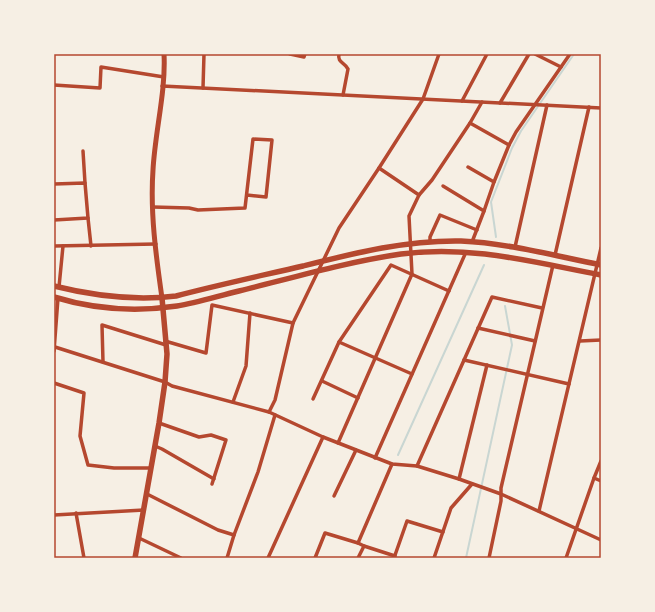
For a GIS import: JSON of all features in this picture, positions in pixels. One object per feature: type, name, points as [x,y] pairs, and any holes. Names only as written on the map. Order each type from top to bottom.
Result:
[{"type":"main road","points":[[135,558],[159,423],[165,382],[167,354],[156,244],[152,169],[164,77],[164,54]]},
{"type":"main road","points":[[57,287],[114,298],[162,298],[176,296],[361,251],[411,243],[430,242],[472,242],[516,247],[599,265]]},
{"type":"main road","points":[[56,297],[108,307],[162,307],[186,304],[374,259],[411,253],[466,252],[502,255],[598,274]]},
{"type":"street","points":[[202,88],[204,54]]},
{"type":"street","points":[[290,54],[304,58],[305,54]]},
{"type":"street","points":[[339,54],[338,58],[340,62],[348,68],[342,95]]},
{"type":"street","points":[[269,412],[275,400],[292,323],[339,228],[422,99],[439,54]]},
{"type":"street","points":[[462,101],[487,54]]},
{"type":"street","points":[[500,103],[529,54]]},
{"type":"street","points":[[535,54],[561,67]]},
{"type":"street","points":[[472,242],[509,145],[570,54]]},
{"type":"street","points":[[54,85],[100,88],[101,67],[164,77]]},
{"type":"street","points":[[162,86],[600,108],[601,103]]},
{"type":"street","points":[[338,443],[412,274],[409,216],[419,195],[432,180],[470,123],[482,102]]},
{"type":"street","points":[[516,247],[547,105]]},
{"type":"street","points":[[555,256],[589,107]]},
{"type":"street","points":[[470,123],[509,145]]},
{"type":"street","points":[[153,206],[198,210],[245,208],[246,195],[253,138],[272,140],[266,197],[246,195]]},
{"type":"street","points":[[83,151],[91,246]]},
{"type":"street","points":[[468,167],[494,182]]},
{"type":"street","points":[[379,168],[419,195]]},
{"type":"street","points":[[54,184],[85,184]]},
{"type":"street","points":[[443,186],[484,211]]},
{"type":"street","points":[[430,242],[430,237],[440,215],[477,230]]},
{"type":"street","points":[[54,220],[88,218]]},
{"type":"street","points":[[54,246],[156,244]]},
{"type":"street","points":[[57,287],[63,246]]},
{"type":"street","points":[[539,511],[569,384],[598,274],[601,248]]},
{"type":"street","points":[[375,458],[466,252]]},
{"type":"street","points":[[313,399],[339,342],[391,265],[449,291]]},
{"type":"street","points":[[489,558],[501,501],[501,488],[553,265]]},
{"type":"street","points":[[56,297],[54,349],[103,362],[165,382],[172,386],[269,412],[323,437],[375,458],[392,464],[417,466],[460,479],[501,494],[601,540]]},
{"type":"street","points":[[417,466],[492,297],[542,308]]},
{"type":"street","points":[[103,362],[102,325],[206,353],[212,305],[292,323]]},
{"type":"street","points":[[234,402],[246,366],[250,313]]},
{"type":"street","points":[[478,328],[535,341]]},
{"type":"street","points":[[580,341],[601,340]]},
{"type":"street","points":[[339,342],[412,374]]},
{"type":"street","points":[[464,360],[569,384]]},
{"type":"street","points":[[460,479],[487,366]]},
{"type":"street","points":[[322,381],[358,398]]},
{"type":"street","points":[[54,383],[84,393],[80,436],[88,465],[114,468],[151,468]]},
{"type":"street","points":[[227,558],[234,535],[258,472],[275,415]]},
{"type":"street","points":[[159,423],[199,437],[211,435],[226,440],[212,484]]},
{"type":"street","points":[[268,558],[323,437]]},
{"type":"street","points":[[155,446],[214,479]]},
{"type":"street","points":[[334,496],[356,450]]},
{"type":"street","points":[[566,558],[601,461]]},
{"type":"street","points":[[358,543],[392,464]]},
{"type":"street","points":[[594,478],[601,481]]},
{"type":"street","points":[[434,558],[451,508],[472,484]]},
{"type":"street","points":[[146,494],[218,530],[234,535]]},
{"type":"street","points":[[54,515],[144,510]]},
{"type":"street","points":[[76,514],[84,558]]},
{"type":"street","points":[[315,558],[325,533],[358,543],[395,557],[407,521],[443,532]]},
{"type":"street","points":[[139,538],[181,558]]},
{"type":"street","points":[[358,558],[364,546]]},
{"type":"waterway","points":[[496,237],[491,202],[512,148],[521,131],[574,54]]},
{"type":"waterway","points":[[398,455],[484,265]]},
{"type":"waterway","points":[[466,558],[512,345],[505,306]]}]
